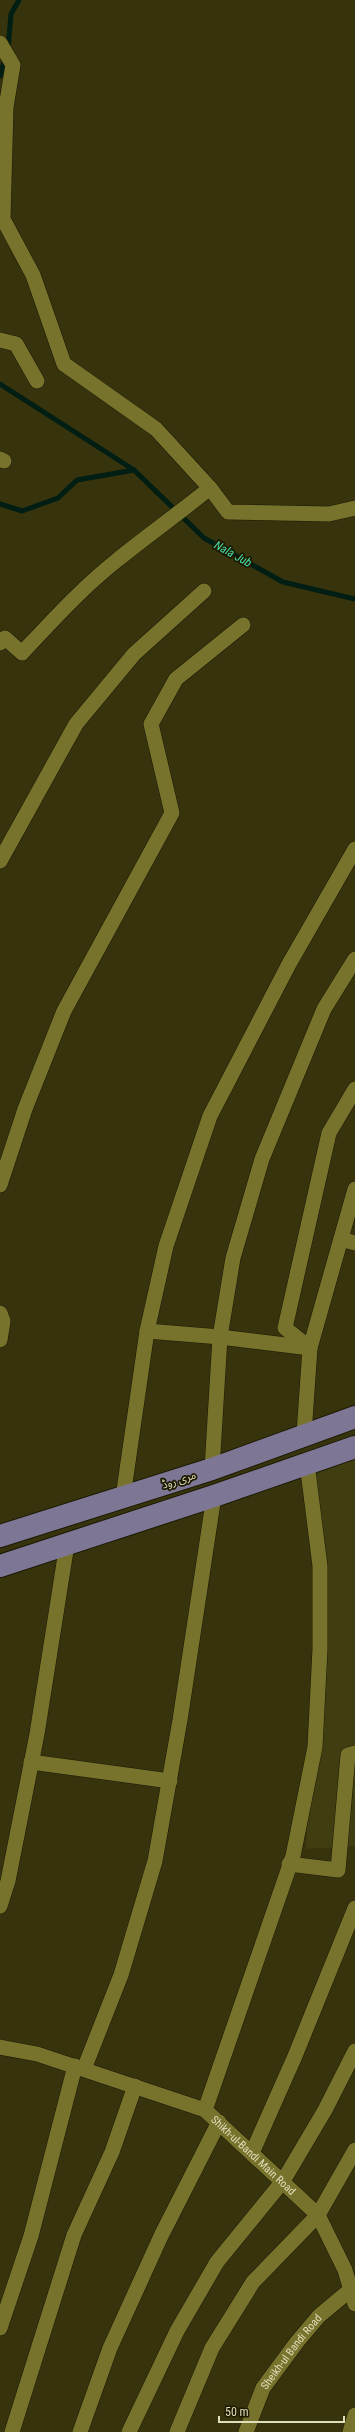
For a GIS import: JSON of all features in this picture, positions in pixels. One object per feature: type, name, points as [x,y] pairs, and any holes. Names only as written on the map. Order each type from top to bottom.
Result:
[{"type":"main road","name":"مری روڈ","points":[[0,1536],[212,1469],[304,1434],[355,1417]]},
{"type":"main road","points":[[0,1566],[214,1496],[355,1447]]},
{"type":"street","points":[[0,43],[13,65],[6,107],[3,219],[33,275],[64,364],[156,429],[210,488],[228,512],[329,514],[355,508]]},
{"type":"street","points":[[0,340],[16,344],[37,381]]},
{"type":"street","points":[[0,642],[5,638],[22,654],[58,613],[115,562],[161,528],[210,488]]},
{"type":"street","points":[[0,861],[76,724],[134,654],[204,591]]},
{"type":"street","points":[[0,1185],[25,1109],[64,1011],[172,813],[151,724],[176,679],[243,625]]},
{"type":"street","points":[[123,1497],[147,1331],[166,1246],[210,1116],[289,964],[355,849]]},
{"type":"street","points":[[212,1469],[220,1337],[234,1258],[262,1159],[324,1009],[355,959]]},
{"type":"street","points":[[310,1348],[285,1328],[329,1133],[355,1089]]},
{"type":"street","points":[[304,1434],[310,1348],[348,1242],[355,1189]]},
{"type":"street","points":[[0,1314],[3,1321],[0,1340]]},
{"type":"street","points":[[147,1331],[220,1337],[310,1348]]},
{"type":"street","points":[[205,2110],[244,2003],[290,1864],[315,1747],[320,1649],[320,1566],[306,1463]]},
{"type":"street","points":[[0,2328],[31,2236],[79,2067],[122,1974],[155,1861],[170,1781],[214,1496]]},
{"type":"street","points":[[0,1906],[8,1881],[31,1762],[67,1544]]},
{"type":"street","points":[[290,1864],[338,1870],[348,1755],[355,1753]]},
{"type":"street","points":[[31,1762],[170,1781]]},
{"type":"street","points":[[252,2153],[295,2056],[355,1908]]},
{"type":"street","name":"Shikh-ul-Bandi Main Road","points":[[0,2047],[37,2054],[205,2110],[318,2215],[345,2270],[352,2288],[355,2304]]},
{"type":"street","points":[[129,2432],[177,2332],[217,2262],[283,2181],[325,2110],[355,2051]]},
{"type":"street","points":[[12,2432],[74,2234],[112,2152],[135,2086]]},
{"type":"street","points":[[80,2432],[110,2348],[161,2236],[219,2122]]},
{"type":"street","points":[[176,2432],[212,2348],[253,2282],[318,2215],[355,2150]]},
{"type":"street","name":"Sheikh-ul Bandi Road","points":[[246,2432],[263,2388],[319,2316],[352,2288]]},
{"type":"street","points":[[350,2432],[355,2415]]},
{"type":"shaded area","points":[[355,1454],[355,1846],[306,1849],[318,1593],[310,1465]]},
{"type":"waterway","points":[[8,49],[11,14],[19,0]]},
{"type":"waterway","points":[[0,76],[5,58]]},
{"type":"waterway","name":"Nala Jub","points":[[0,384],[134,470],[204,538],[283,582],[355,599]]},
{"type":"waterway","name":"Nala Jub","points":[[0,504],[22,511],[58,498],[77,480],[134,470]]}]
